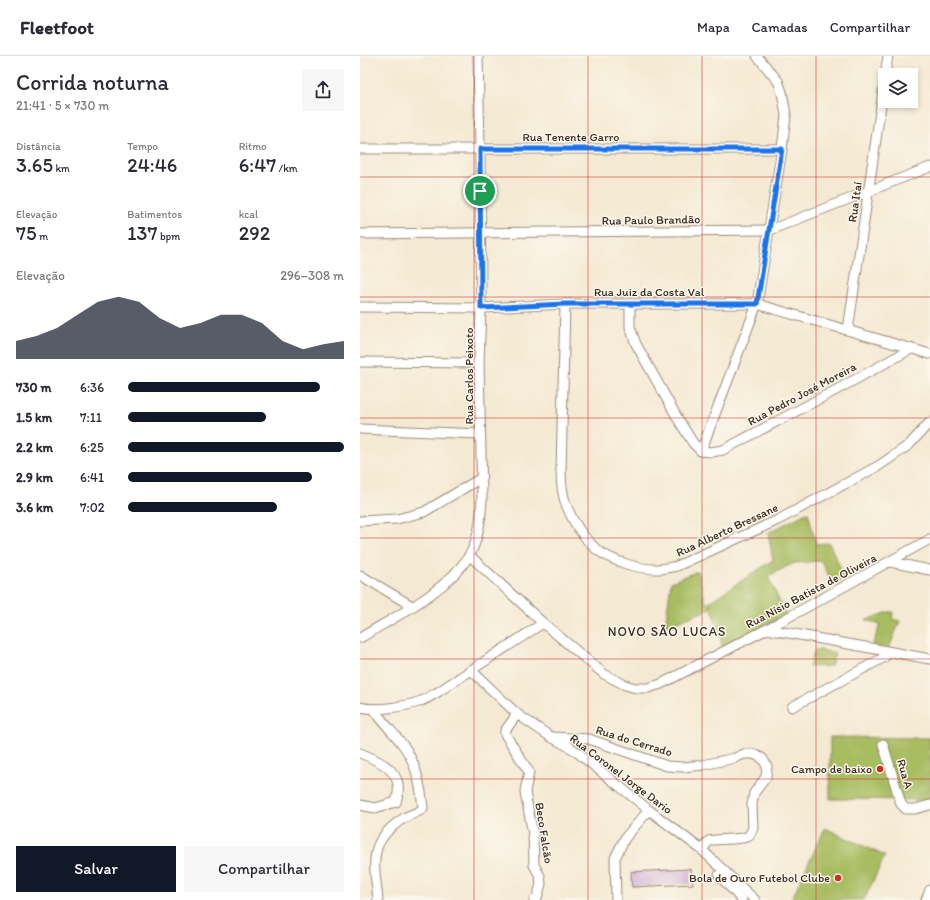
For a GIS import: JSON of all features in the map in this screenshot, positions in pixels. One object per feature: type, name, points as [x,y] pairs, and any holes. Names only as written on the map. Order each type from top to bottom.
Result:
[{"type":"street","name":"Rua Carlos Peixoto","points":[[360,638],[412,606],[444,584],[469,555],[476,538],[481,518],[479,364],[481,308],[480,149],[478,56]]},
{"type":"street","points":[[630,304],[630,327],[636,344],[678,420],[693,443],[701,450],[757,304],[782,149],[786,115],[782,92],[778,81],[757,56]]},
{"type":"street","points":[[887,68],[888,56]]},
{"type":"street","name":"Rua Itaí","points":[[848,330],[881,108]]},
{"type":"street","name":"Rua Tenente Garro","points":[[360,149],[782,149]]},
{"type":"street","name":"Rua Paulo Brandão","points":[[360,234],[770,230],[930,167]]},
{"type":"street","name":"Rua Juiz da Costa Val","points":[[360,307],[481,308],[565,304],[757,304],[930,354]]},
{"type":"street","name":"Rua Alberto Bressane","points":[[565,304],[561,470],[562,489],[567,506],[584,536],[597,550],[614,559],[629,564],[661,570],[677,566],[771,524],[880,465],[908,445],[930,422]]},
{"type":"street","name":"Rua Pedro José Moreira","points":[[701,450],[712,452],[723,450],[911,349]]},
{"type":"street","points":[[360,362],[479,364]]},
{"type":"street","points":[[360,429],[480,434]]},
{"type":"street","points":[[360,521],[397,519],[424,512],[481,478]]},
{"type":"street","name":"Rua Nísio Batista de Oliveira","points":[[469,555],[543,623],[604,674],[625,685],[636,688],[648,688],[661,684],[767,629],[930,539]]},
{"type":"street","points":[[890,562],[930,570]]},
{"type":"street","points":[[360,575],[412,606]]},
{"type":"street","points":[[360,707],[374,709],[421,701],[438,692],[543,623]]},
{"type":"street","points":[[767,629],[930,659]]},
{"type":"street","points":[[792,707],[883,658],[890,652]]},
{"type":"street","name":"Rua Coronel Jorge Dario","points":[[471,670],[517,714],[551,738],[573,749],[702,850],[755,900]]},
{"type":"street","points":[[374,709],[404,747],[413,762],[422,797],[423,808],[396,823],[383,836],[376,847],[374,863],[378,900]]},
{"type":"street","name":"Beco Falcão","points":[[517,714],[505,731],[505,734],[530,774],[525,791],[533,834],[534,865],[540,876],[541,884],[537,898],[534,900]]},
{"type":"street","name":"Rua do Cerrado","points":[[551,738],[589,739],[667,766],[684,767],[703,765],[725,761],[744,754],[753,754],[762,758],[766,766],[766,777],[754,793],[752,804],[753,828],[749,836],[734,840],[718,839],[709,841],[702,850]]},
{"type":"street","name":"Rua A","points":[[883,744],[901,804],[906,809],[915,809],[930,805]]},
{"type":"street","points":[[360,753],[382,763],[391,769],[395,774],[400,792],[396,802]]},
{"type":"street","points":[[396,802],[405,809],[408,815]]},
{"type":"street","points":[[360,805],[375,808],[396,802]]},
{"type":"street","points":[[616,900],[615,858],[625,838],[649,810]]},
{"type":"street","points":[[719,875],[742,900]]},
{"type":"street","points":[[926,900],[930,890]]},
{"type":"green space","points":[[808,512],[816,544],[829,543],[845,578],[833,584],[821,561],[794,563],[768,576],[786,616],[723,649],[711,604],[710,609],[665,627],[671,582],[698,571],[706,604],[773,560],[768,533]]},
{"type":"green space","points":[[893,612],[892,619],[900,621],[889,648],[872,646],[880,625],[866,620]]},
{"type":"green space","points":[[815,649],[835,653],[831,666],[809,667]]},
{"type":"green space","name":"Campo de baixo","points":[[830,737],[930,738],[930,800],[830,799]]},
{"type":"green space","name":"Bola de Ouro Futebol Clube","points":[[825,828],[885,856],[864,900],[791,900]]},
{"type":"building","points":[[691,869],[693,884],[632,887],[631,872]]},
{"type":"place","name":"Campo de baixo","points":[[880,769]]},
{"type":"place","name":"Bola de Ouro Futebol Clube","points":[[838,878]]},
{"type":"district","name":"NOVO SÃO LUCAS","points":[[667,631]]},
{"type":"route","points":[[480,149],[782,149],[757,304],[565,304],[481,308],[480,191],[480,149]]}]
